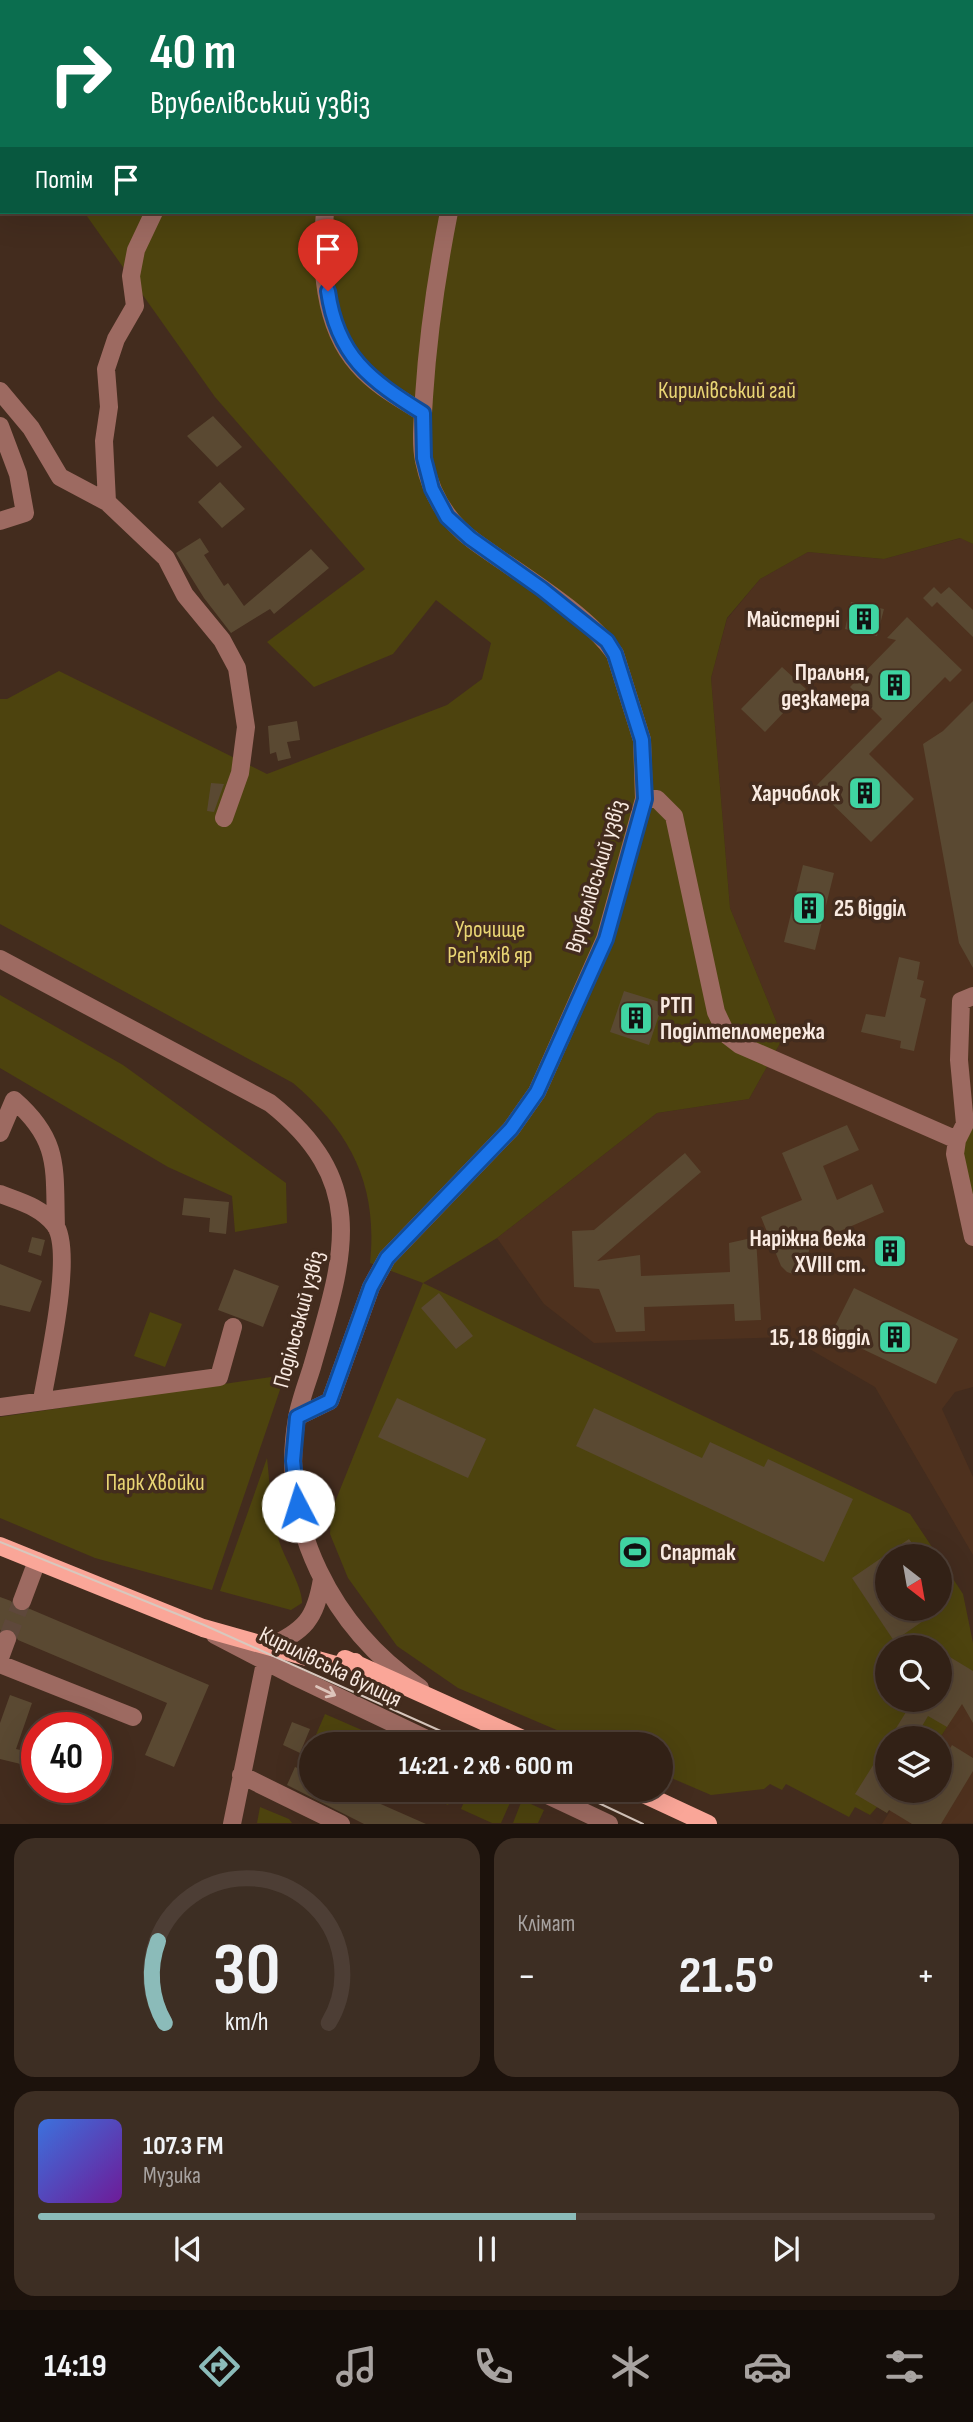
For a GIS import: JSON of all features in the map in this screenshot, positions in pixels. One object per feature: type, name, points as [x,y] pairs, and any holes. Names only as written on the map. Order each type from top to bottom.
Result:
[{"type":"main road","name":"Кирилівська вулиця","points":[[0,1546],[266,1655],[316,1657],[339,1666],[355,1662],[508,1732]]},
{"type":"main road","points":[[661,1802],[708,1824]]},
{"type":"street","points":[[107,502],[103,441],[109,407],[106,369],[116,339],[135,306],[131,276],[136,250],[153,214]]},
{"type":"street","points":[[325,214],[324,268],[331,315],[339,338],[358,366],[386,390],[423,413]]},
{"type":"street","name":"Врубелівський узвіз","points":[[297,1417],[330,1401],[371,1287],[387,1258],[511,1129],[537,1092],[606,939],[645,799],[642,740],[615,654],[607,641],[542,589],[470,538],[447,517],[432,489],[424,458],[423,413],[428,334],[449,214]]},
{"type":"street","points":[[0,391],[31,428],[60,477],[107,502],[166,558],[185,595],[222,640],[236,668],[244,697],[246,727],[240,773],[224,818]]},
{"type":"street","points":[[0,426],[18,474],[25,513],[0,521]]},
{"type":"street","points":[[645,799],[657,799],[674,816],[716,1012],[727,1035],[740,1045],[957,1140]]},
{"type":"street","name":"Подільський узвіз","points":[[0,959],[270,1103],[295,1123],[318,1151],[335,1184],[342,1221],[342,1253],[297,1417],[293,1461],[298,1506],[322,1579],[359,1636],[390,1667],[437,1699]]},
{"type":"street","points":[[973,996],[961,1001],[959,1060],[967,1104],[965,1124],[957,1140],[957,1167],[973,1237]]},
{"type":"street","points":[[0,1133],[14,1100],[44,1133],[51,1146],[56,1227],[64,1252],[42,1400]]},
{"type":"street","points":[[0,1194],[40,1210],[56,1227]]},
{"type":"street","points":[[0,1407],[219,1377],[233,1326]]},
{"type":"street","points":[[22,1601],[37,1561]]},
{"type":"street","points":[[232,1824],[266,1655],[300,1630],[312,1617],[322,1579]]},
{"type":"street","points":[[0,1658],[7,1639]]},
{"type":"street","name":"Кирилівська вулиця","points":[[266,1655],[414,1732]]},
{"type":"street","points":[[0,1664],[134,1717]]},
{"type":"street","points":[[241,1775],[333,1822]]},
{"type":"street","points":[[563,1802],[610,1824]]},
{"type":"shaded area","points":[[961,538],[973,544],[973,1387],[955,1392],[942,1409],[973,1477],[973,1555],[875,1387],[789,1337],[594,1343],[544,1304],[497,1238],[657,1113],[749,1099],[783,1038],[730,908],[711,678],[727,619],[760,579],[808,552],[884,559]]},
{"type":"shaded area","points":[[973,1685],[973,1823],[882,1824],[895,1803],[952,1803],[952,1726],[947,1726]]},
{"type":"green space","name":"Урочище Реп'яхів яр","points":[[85,214],[973,214],[973,544],[960,538],[884,559],[808,552],[760,579],[727,618],[711,678],[730,908],[783,1038],[749,1099],[657,1113],[497,1238],[423,1283],[370,1263],[370,1209],[357,1163],[331,1121],[293,1083],[0,924],[0,699],[7,699],[59,671],[267,774],[447,705],[482,679],[491,643],[436,600],[393,654],[314,687],[267,642],[365,569],[215,397]]},
{"type":"green space","points":[[0,995],[123,1065],[286,1183],[287,1223],[235,1232],[232,1196],[168,1167],[0,1068]]},
{"type":"green space","points":[[973,1110],[973,1214],[960,1143],[968,1111]]},
{"type":"green space","name":"Спартак","points":[[423,1283],[910,1514],[930,1544],[875,1544],[875,1621],[952,1621],[952,1577],[963,1594],[973,1643],[973,1686],[948,1726],[875,1726],[875,1803],[894,1803],[887,1813],[877,1807],[870,1815],[855,1807],[849,1817],[786,1784],[782,1790],[770,1784],[764,1789],[711,1795],[673,1779],[673,1732],[561,1732],[458,1688],[397,1646],[348,1578],[330,1534],[331,1512]]},
{"type":"green space","points":[[150,1312],[182,1324],[165,1367],[134,1356]]},
{"type":"green space","name":"Парк Хвойки","points":[[285,1375],[212,1590],[95,1558],[0,1518],[0,1417]]},
{"type":"green space","name":"Парк Хвойки","points":[[267,1458],[276,1531],[302,1597],[302,1603],[291,1610],[220,1591]]},
{"type":"green space","points":[[325,1714],[364,1731],[364,1732],[317,1732]]},
{"type":"green space","points":[[464,1802],[510,1802],[501,1823],[492,1823],[461,1809]]},
{"type":"green space","points":[[521,1802],[544,1810],[538,1823],[513,1823]]},
{"type":"green space","points":[[260,1807],[289,1819],[292,1823],[257,1823]]},
{"type":"building","points":[[213,416],[242,447],[217,467],[187,436]]},
{"type":"building","points":[[220,482],[245,509],[222,528],[198,502]]},
{"type":"building","points":[[200,538],[209,552],[204,555],[224,586],[228,583],[244,606],[311,549],[329,568],[274,614],[270,609],[231,633],[204,598],[176,553]]},
{"type":"building","points":[[934,587],[941,594],[949,587],[973,610],[973,637],[937,602],[932,607],[923,598]]},
{"type":"building","name":"Майстерні","points":[[851,602],[884,609],[877,636],[845,629]]},
{"type":"building","points":[[907,617],[962,670],[950,682],[945,677],[869,754],[914,799],[871,842],[815,787],[882,719],[850,687],[896,640],[887,638]]},
{"type":"building","points":[[782,667],[806,689],[765,732],[741,709]]},
{"type":"building","points":[[973,701],[973,968],[959,943],[923,744],[943,731]]},
{"type":"building","points":[[297,721],[300,740],[287,742],[291,758],[278,761],[276,752],[270,754],[268,726]]},
{"type":"building","points":[[211,783],[224,784],[214,812],[207,811]]},
{"type":"building","name":"25 відділ","points":[[803,865],[834,873],[815,950],[784,942]]},
{"type":"building","points":[[899,957],[920,962],[917,979],[924,981],[920,997],[926,999],[914,1051],[900,1048],[901,1041],[861,1032],[866,1014],[885,1017]]},
{"type":"building","name":"РТП Поділтепломережа","points":[[624,991],[663,1003],[649,1045],[610,1032]]},
{"type":"building","points":[[847,1125],[859,1150],[823,1166],[837,1200],[872,1184],[884,1212],[810,1244],[806,1269],[793,1274],[787,1272],[781,1266],[761,1217],[802,1200],[782,1153]]},
{"type":"building","points":[[685,1153],[701,1172],[597,1261],[640,1255],[641,1276],[730,1272],[729,1243],[756,1237],[761,1320],[735,1321],[734,1304],[644,1307],[645,1331],[616,1332],[599,1289],[574,1287],[572,1231],[594,1230]]},
{"type":"building","points":[[184,1198],[229,1202],[226,1234],[209,1232],[210,1218],[182,1215]]},
{"type":"building","points":[[32,1237],[45,1240],[41,1256],[28,1252]]},
{"type":"building","points":[[0,1264],[42,1281],[30,1312],[0,1305]]},
{"type":"building","points":[[234,1269],[279,1286],[263,1327],[218,1310]]},
{"type":"building","name":"15, 18 відділ","points":[[854,1288],[958,1339],[936,1384],[831,1334]]},
{"type":"building","points":[[439,1293],[473,1336],[456,1349],[421,1308]]},
{"type":"building","points":[[397,1398],[486,1439],[468,1478],[378,1437]]},
{"type":"building","points":[[594,1408],[702,1458],[710,1442],[764,1467],[768,1459],[853,1499],[824,1562],[576,1446]]},
{"type":"building","points":[[875,1562],[875,1612],[852,1578]]},
{"type":"building","points":[[0,1597],[11,1601],[17,1611],[30,1609],[209,1685],[174,1767],[145,1755],[167,1703],[18,1640],[12,1629],[0,1630]]},
{"type":"building","points":[[881,1621],[923,1621],[903,1635],[890,1635]]},
{"type":"building","points":[[952,1658],[973,1671],[973,1723],[962,1704],[948,1726],[928,1716],[922,1726],[897,1726],[906,1712],[952,1712]]},
{"type":"building","points":[[10,1695],[32,1703],[29,1712],[21,1712],[21,1735],[16,1749],[21,1750],[21,1764],[0,1759],[0,1723]]},
{"type":"building","points":[[292,1722],[310,1729],[309,1732],[299,1732],[299,1753],[283,1745]]},
{"type":"building","points":[[952,1745],[973,1758],[973,1771],[941,1824],[912,1824],[855,1794],[875,1762],[875,1803],[952,1803]]},
{"type":"building","points":[[295,1767],[299,1769],[299,1791],[287,1785]]},
{"type":"building","points":[[321,1802],[376,1802],[426,1824],[364,1824]]},
{"type":"tunnel","points":[[7,1639],[22,1601]]},
{"type":"tram line","points":[[0,1542],[204,1625],[443,1732]]},
{"type":"tram line","points":[[596,1802],[643,1824]]},
{"type":"place","name":"Майстерні","points":[[864,619]]},
{"type":"place","name":"Пральня, дезкамера","points":[[895,685]]},
{"type":"place","name":"Харчоблок","points":[[865,793]]},
{"type":"place","name":"25 відділ","points":[[809,908]]},
{"type":"place","name":"РТП Поділтепломережа","points":[[636,1018]]},
{"type":"place","name":"Наріжна вежа XVIII ст.","points":[[890,1251]]},
{"type":"place","name":"15, 18 відділ","points":[[895,1337]]},
{"type":"place","name":"Спартак","points":[[635,1552]]},
{"type":"route","points":[[298,1506],[293,1461],[297,1417],[330,1401],[371,1287],[387,1258],[511,1129],[537,1092],[606,939],[645,799],[642,740],[624,673],[607,641],[542,589],[470,538],[447,517],[432,489],[424,458],[423,413],[386,390],[358,366],[339,338],[331,315],[328,291]]},
{"type":"park label","name":"Кирилівський гай","points":[[727,390]]}]
